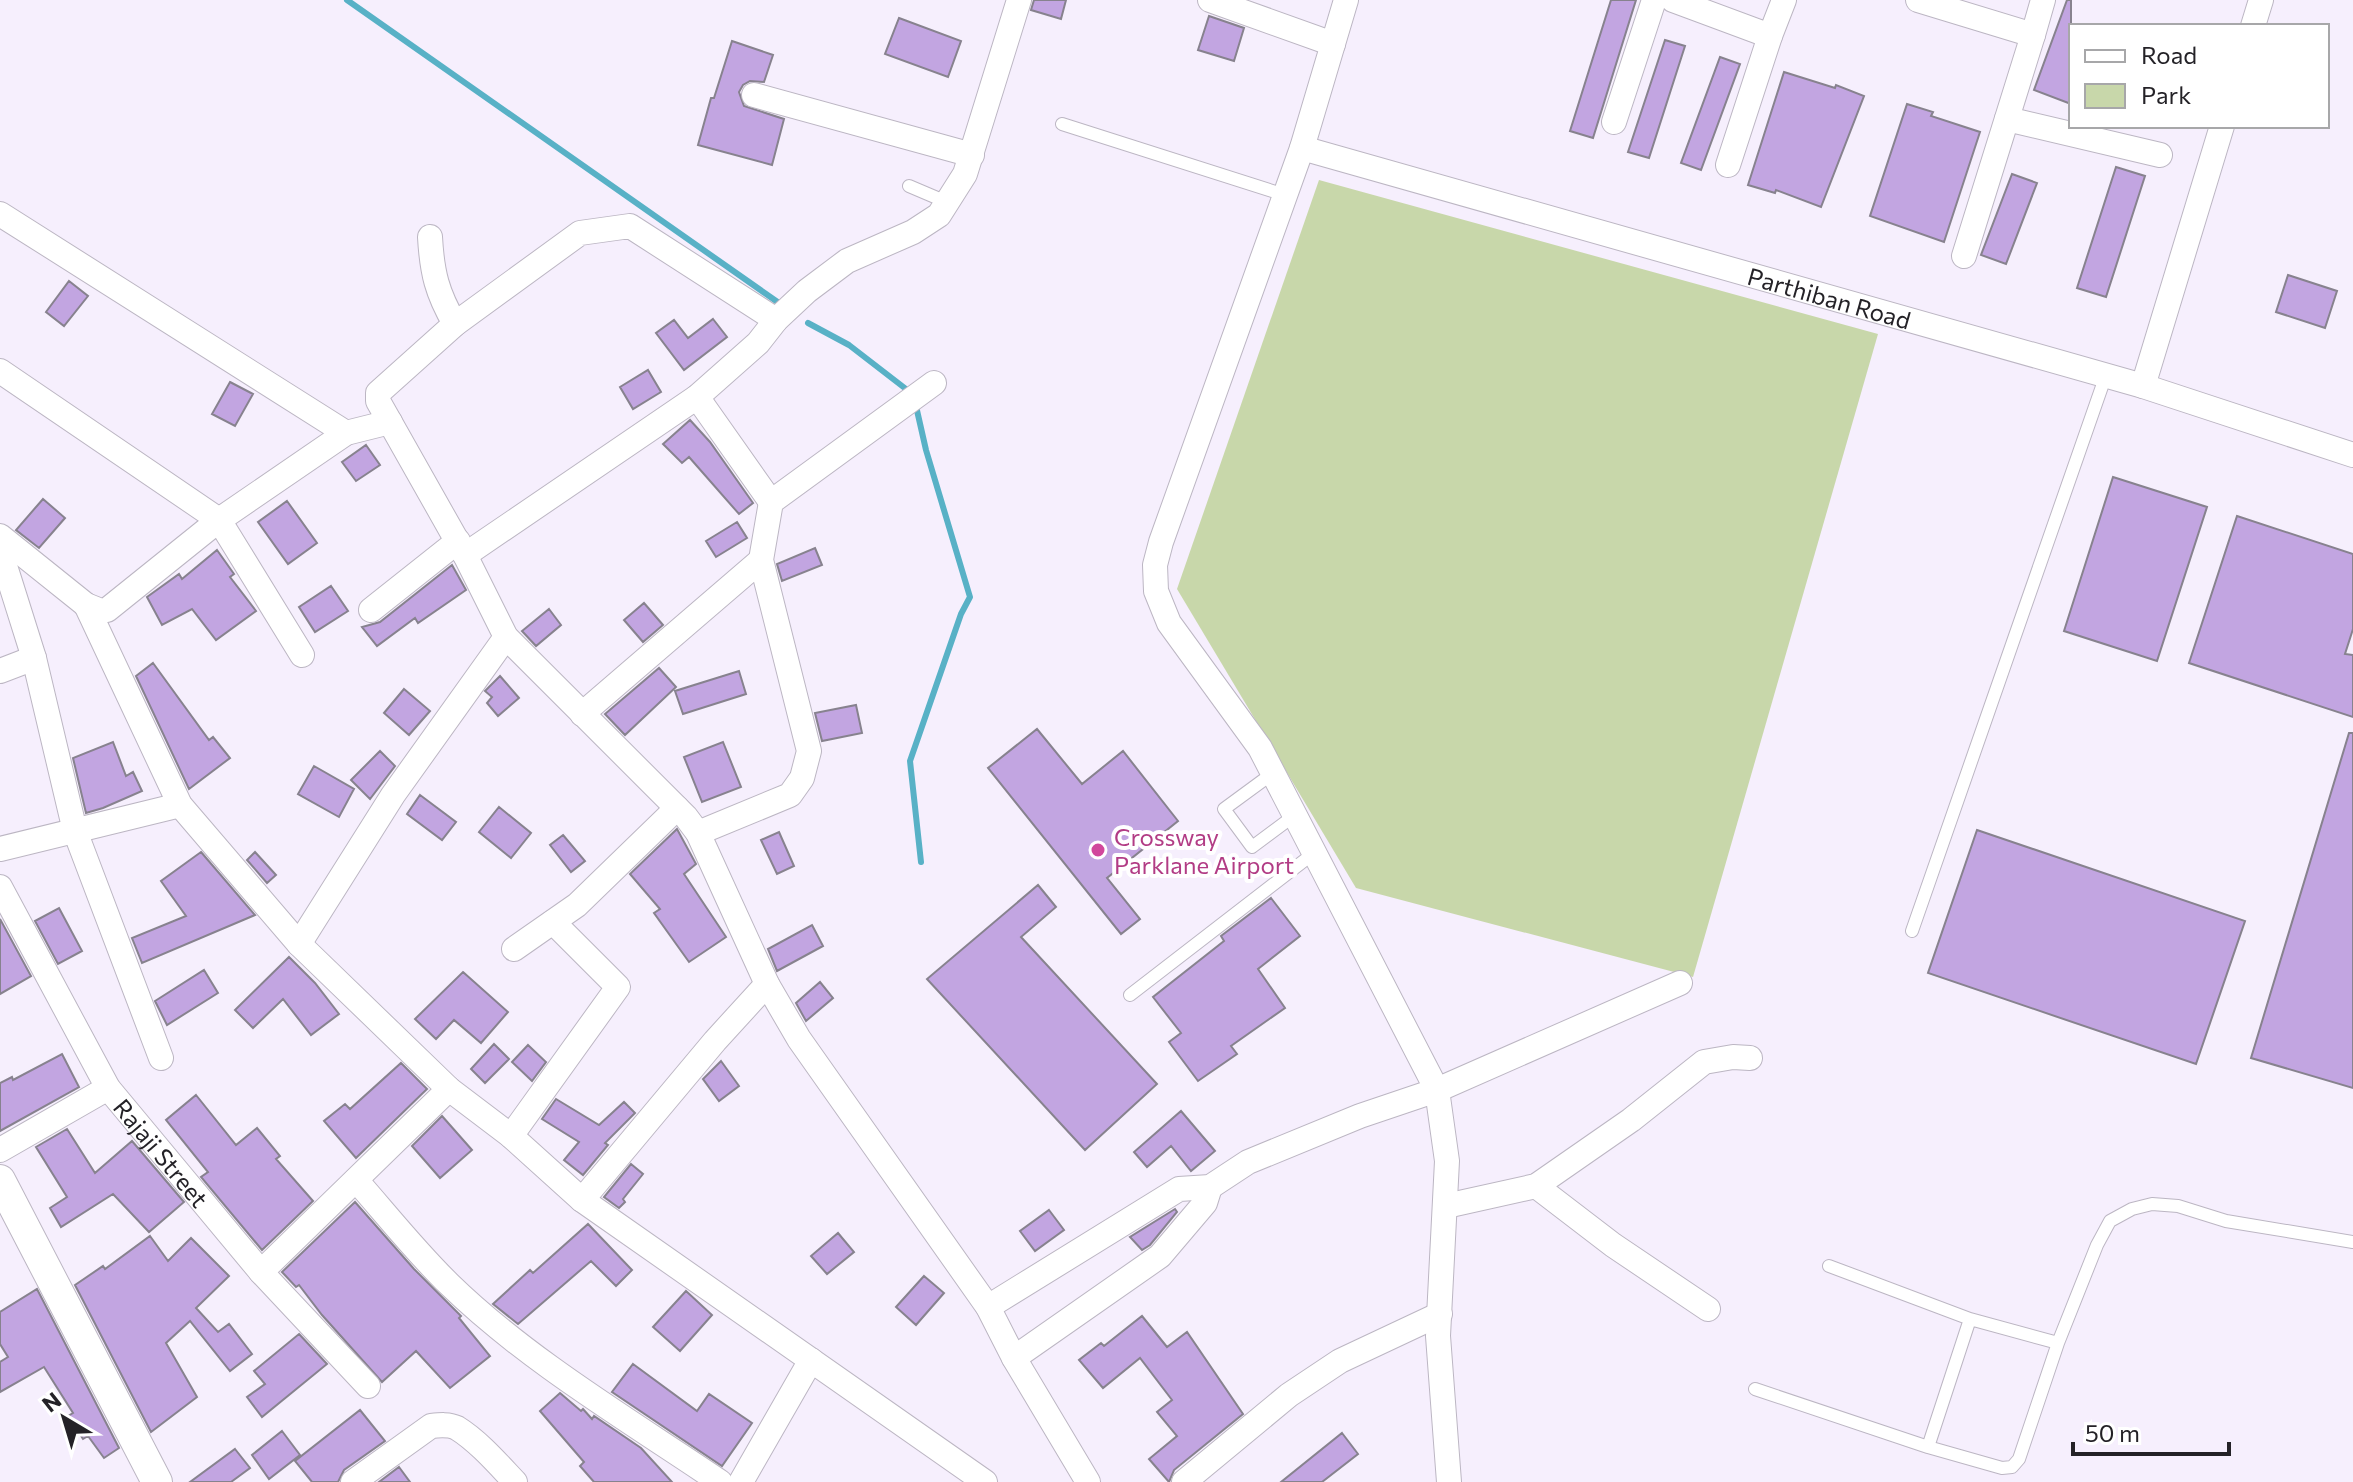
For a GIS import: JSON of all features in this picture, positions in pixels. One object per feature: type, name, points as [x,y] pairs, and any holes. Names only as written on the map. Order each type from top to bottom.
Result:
[{"type":"street","points":[[371,610],[697,397],[758,343],[776,320],[807,291],[847,261],[913,232],[939,215],[965,174],[1019,0]]},
{"type":"street","points":[[1210,0],[1333,44]]},
{"type":"street","points":[[1346,0],[1302,148],[1155,565],[1156,591],[1169,623],[1260,748],[1437,1090],[1447,1161],[1438,1336],[1449,1482]]},
{"type":"street","points":[[1614,122],[1654,0]]},
{"type":"street","points":[[1673,0],[1770,36]]},
{"type":"street","points":[[1728,165],[1784,0]]},
{"type":"street","points":[[1918,0],[2033,35]]},
{"type":"street","points":[[1964,256],[2043,0]]},
{"type":"street","points":[[2254,24],[2261,0]]},
{"type":"street","points":[[754,95],[972,155]]},
{"type":"street","points":[[2007,119],[2160,155]]},
{"type":"street","points":[[2143,386],[2221,128]]},
{"type":"street","name":"Parthiban Road","points":[[1302,148],[2106,375],[2353,455]]},
{"type":"street","points":[[0,214],[346,433]]},
{"type":"street","points":[[776,320],[630,226],[580,233],[455,324],[378,393],[378,401],[462,548],[506,637],[677,808],[698,833],[767,984],[799,1039],[988,1307],[1014,1358],[1088,1482]]},
{"type":"street","points":[[430,237],[432,270],[440,299],[455,324]]},
{"type":"street","points":[[0,371],[219,520],[302,655]]},
{"type":"street","points":[[698,833],[790,795],[802,778],[809,751],[761,560],[771,502],[934,383]]},
{"type":"street","points":[[697,397],[771,502]]},
{"type":"street","points":[[0,536],[86,605],[107,610],[219,520],[346,433],[390,422]]},
{"type":"street","points":[[0,550],[34,658],[75,831],[161,1058]]},
{"type":"street","points":[[582,714],[761,560]]},
{"type":"street","points":[[86,605],[180,805],[299,944],[449,1089],[511,1136],[582,1200],[985,1482]]},
{"type":"street","points":[[299,944],[393,795],[506,637]]},
{"type":"street","points":[[0,671],[34,658]]},
{"type":"street","points":[[0,849],[180,805]]},
{"type":"street","points":[[514,949],[577,905],[677,808]]},
{"type":"street","name":"Rajaji Street","points":[[0,887],[108,1088],[261,1272],[368,1386]]},
{"type":"street","points":[[511,1136],[618,987],[553,922]]},
{"type":"street","points":[[988,1307],[1179,1189],[1210,1187],[1248,1162],[1360,1116],[1437,1090],[1680,983]]},
{"type":"street","points":[[582,1200],[715,1041],[767,984]]},
{"type":"street","points":[[1446,1206],[1536,1186],[1631,1120],[1704,1062],[1733,1057],[1750,1058]]},
{"type":"street","points":[[0,1150],[108,1088]]},
{"type":"street","points":[[261,1272],[449,1089]]},
{"type":"street","points":[[0,1180],[157,1482]]},
{"type":"street","points":[[356,1180],[449,1284],[484,1315],[557,1372],[720,1482]]},
{"type":"street","points":[[1536,1186],[1613,1245],[1708,1309]]},
{"type":"street","points":[[1014,1358],[1160,1256],[1205,1203],[1210,1187]]},
{"type":"street","points":[[1184,1482],[1289,1395],[1340,1361],[1440,1314]]},
{"type":"street","points":[[741,1482],[811,1360]]},
{"type":"street","points":[[353,1482],[431,1426],[446,1425],[457,1428],[515,1482]]},
{"type":"lane","points":[[1062,124],[1285,195]]},
{"type":"lane","points":[[909,186],[949,203]]},
{"type":"lane","points":[[1912,931],[2106,375]]},
{"type":"lane","points":[[1273,773],[1224,809],[1252,847],[1295,815]]},
{"type":"lane","points":[[1130,995],[1314,853]]},
{"type":"lane","points":[[1755,1389],[1928,1447],[2002,1468],[2012,1467],[2019,1459],[2058,1343],[2097,1245],[2110,1221],[2132,1209],[2152,1204],[2178,1206],[2226,1221],[2353,1242]]},
{"type":"lane","points":[[1829,1266],[1970,1319],[2058,1343]]},
{"type":"lane","points":[[1928,1447],[1970,1319]]},
{"type":"green space","points":[[1319,180],[1878,334],[1693,977],[1356,888],[1177,589]]},
{"type":"building","points":[[1034,0],[1066,0],[1061,19],[1031,10]]},
{"type":"building","points":[[1611,0],[1636,0],[1593,138],[1570,131]]},
{"type":"building","points":[[2067,0],[2071,0],[2069,103],[2034,90]]},
{"type":"building","points":[[1209,16],[1244,28],[1234,61],[1198,50]]},
{"type":"building","points":[[899,18],[961,41],[948,77],[885,54]]},
{"type":"building","points":[[1665,40],[1685,46],[1649,158],[1628,152]]},
{"type":"building","points":[[732,41],[773,55],[764,82],[750,81],[739,92],[744,106],[784,119],[772,165],[698,145]]},
{"type":"building","points":[[1720,57],[1740,64],[1701,170],[1681,163]]},
{"type":"building","points":[[1784,72],[1835,88],[1836,85],[1864,96],[1821,207],[1776,190],[1775,193],[1748,185]]},
{"type":"building","points":[[1907,104],[1933,112],[1931,116],[1980,132],[1944,242],[1870,216]]},
{"type":"building","points":[[2116,167],[2145,176],[2106,297],[2077,288]]},
{"type":"building","points":[[2012,174],[2037,183],[2006,264],[1981,255]]},
{"type":"building","points":[[2288,275],[2337,291],[2325,328],[2276,312]]},
{"type":"building","points":[[69,281],[88,296],[64,326],[46,312]]},
{"type":"building","points":[[713,319],[727,337],[684,370],[656,333],[674,320],[688,338]]},
{"type":"building","points":[[648,370],[661,392],[633,409],[620,387]]},
{"type":"building","points":[[230,382],[253,394],[235,426],[212,414]]},
{"type":"building","points":[[690,420],[710,442],[753,503],[739,514],[689,457],[682,463],[663,444]]},
{"type":"building","points":[[366,445],[380,465],[356,481],[342,462]]},
{"type":"building","points":[[2113,477],[2207,507],[2157,661],[2064,631]]},
{"type":"building","points":[[43,499],[65,518],[39,548],[16,530]]},
{"type":"building","points":[[287,501],[317,543],[288,564],[258,522]]},
{"type":"building","points":[[2237,516],[2353,554],[2353,629],[2345,654],[2353,655],[2353,717],[2189,663]]},
{"type":"building","points":[[737,522],[747,538],[716,557],[706,541]]},
{"type":"building","points":[[815,548],[822,565],[782,581],[777,564]]},
{"type":"building","points":[[217,550],[234,574],[230,577],[256,611],[216,640],[192,609],[162,625],[147,597],[179,574],[182,579]]},
{"type":"building","points":[[452,565],[466,590],[418,623],[415,618],[377,646],[362,627],[380,622]]},
{"type":"building","points":[[331,586],[348,611],[315,632],[299,607]]},
{"type":"building","points":[[644,603],[663,625],[643,642],[624,620]]},
{"type":"building","points":[[549,609],[561,625],[536,646],[522,631]]},
{"type":"building","points":[[153,663],[209,740],[213,737],[230,758],[189,789],[136,676]]},
{"type":"building","points":[[659,668],[676,687],[625,735],[605,714]]},
{"type":"building","points":[[739,671],[746,694],[683,714],[675,691]]},
{"type":"building","points":[[500,676],[519,698],[498,716],[487,703],[492,697],[485,691]]},
{"type":"building","points":[[404,689],[430,711],[409,735],[384,713]]},
{"type":"building","points":[[856,705],[862,733],[822,741],[815,713]]},
{"type":"building","name":"Crossway Parklane Airport","points":[[1037,729],[1082,784],[1123,751],[1178,821],[1107,878],[1140,919],[1121,934],[988,768]]},
{"type":"building","points":[[2349,733],[2353,733],[2353,1088],[2251,1058]]},
{"type":"building","points":[[113,742],[126,776],[133,772],[142,791],[86,813],[73,758]]},
{"type":"building","points":[[723,742],[741,787],[702,802],[684,757]]},
{"type":"building","points":[[380,751],[395,766],[370,799],[351,780]]},
{"type":"building","points":[[314,766],[354,789],[339,817],[298,794]]},
{"type":"building","points":[[420,795],[456,822],[442,840],[407,814]]},
{"type":"building","points":[[499,807],[531,833],[511,858],[479,832]]},
{"type":"building","points":[[677,829],[696,864],[684,874],[726,937],[689,962],[654,913],[660,909],[630,874]]},
{"type":"building","points":[[1977,830],[2245,921],[2196,1064],[1928,973]]},
{"type":"building","points":[[779,832],[794,866],[777,874],[761,840]]},
{"type":"building","points":[[563,835],[585,861],[571,872],[550,845]]},
{"type":"building","points":[[201,852],[255,915],[142,963],[132,938],[186,916],[161,881]]},
{"type":"building","points":[[255,852],[276,875],[267,883],[247,860]]},
{"type":"building","points":[[1038,885],[1056,907],[1021,937],[1157,1084],[1085,1150],[927,979]]},
{"type":"building","points":[[1271,898],[1300,936],[1258,969],[1285,1008],[1231,1046],[1237,1054],[1198,1081],[1169,1042],[1181,1033],[1153,997],[1224,941],[1221,936]]},
{"type":"building","points":[[59,908],[82,951],[58,964],[35,921]]},
{"type":"building","points":[[0,919],[31,976],[0,994]]},
{"type":"building","points":[[812,925],[823,946],[777,971],[768,949]]},
{"type":"building","points":[[289,957],[315,983],[339,1014],[311,1035],[283,999],[253,1028],[235,1010]]},
{"type":"building","points":[[204,970],[218,993],[167,1025],[155,1001]]},
{"type":"building","points":[[463,972],[508,1012],[481,1043],[454,1020],[436,1039],[415,1019]]},
{"type":"building","points":[[820,982],[833,998],[806,1021],[796,1003]]},
{"type":"building","points":[[494,1044],[509,1059],[485,1083],[471,1069]]},
{"type":"building","points":[[528,1045],[546,1062],[532,1081],[512,1062]]},
{"type":"building","points":[[62,1054],[79,1087],[0,1131],[0,1083],[12,1077],[13,1080]]},
{"type":"building","points":[[721,1061],[739,1086],[719,1101],[703,1079]]},
{"type":"building","points":[[401,1063],[427,1089],[356,1158],[324,1121],[345,1104],[350,1109]]},
{"type":"building","points":[[196,1095],[236,1145],[257,1128],[280,1156],[276,1159],[313,1201],[262,1250],[201,1177],[208,1172],[166,1120]]},
{"type":"building","points":[[556,1099],[599,1125],[624,1102],[635,1113],[605,1143],[608,1145],[583,1175],[564,1160],[579,1142],[542,1119]]},
{"type":"building","points":[[1181,1111],[1215,1151],[1191,1171],[1171,1146],[1147,1167],[1134,1152]]},
{"type":"building","points":[[442,1116],[472,1150],[440,1178],[412,1146]]},
{"type":"building","points":[[67,1129],[95,1173],[132,1141],[184,1202],[149,1232],[113,1194],[61,1227],[50,1208],[67,1197],[36,1147]]},
{"type":"building","points":[[631,1164],[643,1174],[619,1208],[604,1197]]},
{"type":"building","points":[[355,1202],[414,1269],[461,1316],[459,1318],[490,1356],[450,1388],[416,1351],[382,1382],[299,1285],[296,1287],[282,1272]]},
{"type":"building","points":[[1175,1209],[1177,1212],[1150,1245],[1142,1250],[1130,1237]]},
{"type":"building","points":[[1049,1210],[1064,1230],[1035,1251],[1020,1231]]},
{"type":"building","points":[[588,1224],[632,1270],[616,1286],[591,1261],[518,1324],[493,1304],[530,1270],[533,1273]]},
{"type":"building","points":[[838,1233],[854,1252],[827,1274],[811,1256]]},
{"type":"building","points":[[150,1236],[168,1261],[191,1238],[229,1276],[196,1308],[218,1332],[229,1324],[252,1354],[230,1371],[190,1321],[166,1343],[197,1397],[151,1432],[75,1285],[103,1266],[105,1269]]},
{"type":"building","points":[[924,1276],[944,1293],[916,1325],[896,1307]]},
{"type":"building","points":[[37,1289],[119,1448],[104,1458],[88,1436],[83,1439],[68,1416],[73,1413],[44,1367],[0,1392],[0,1362],[8,1357],[0,1344],[0,1312]]},
{"type":"building","points":[[686,1291],[712,1315],[680,1351],[653,1327]]},
{"type":"building","points":[[1142,1316],[1167,1347],[1187,1332],[1243,1414],[1174,1470],[1169,1482],[1149,1459],[1177,1436],[1157,1412],[1172,1400],[1140,1358],[1103,1388],[1079,1360],[1101,1343],[1104,1346]]},
{"type":"building","points":[[299,1334],[327,1364],[262,1417],[247,1397],[265,1384],[254,1371]]},
{"type":"building","points":[[633,1364],[697,1411],[709,1394],[752,1423],[722,1466],[612,1392]]},
{"type":"building","points":[[560,1393],[592,1419],[594,1416],[641,1448],[672,1482],[594,1482],[580,1466],[584,1462],[540,1411]]},
{"type":"building","points":[[360,1410],[385,1441],[344,1470],[338,1482],[312,1482],[295,1461]]},
{"type":"building","points":[[282,1431],[300,1455],[269,1479],[252,1455]]},
{"type":"building","points":[[1342,1433],[1358,1454],[1322,1482],[1281,1482]]},
{"type":"building","points":[[235,1449],[250,1468],[231,1482],[190,1482]]},
{"type":"building","points":[[399,1467],[410,1482],[379,1482]]},
{"type":"waterway","points":[[347,0],[779,303]]},
{"type":"waterway","points":[[808,323],[849,345],[906,389]]},
{"type":"waterway","points":[[916,406],[970,597],[961,614],[910,761],[921,862]]},
{"type":"place","name":"Crossway Parklane Airport","points":[[1098,850]]}]
